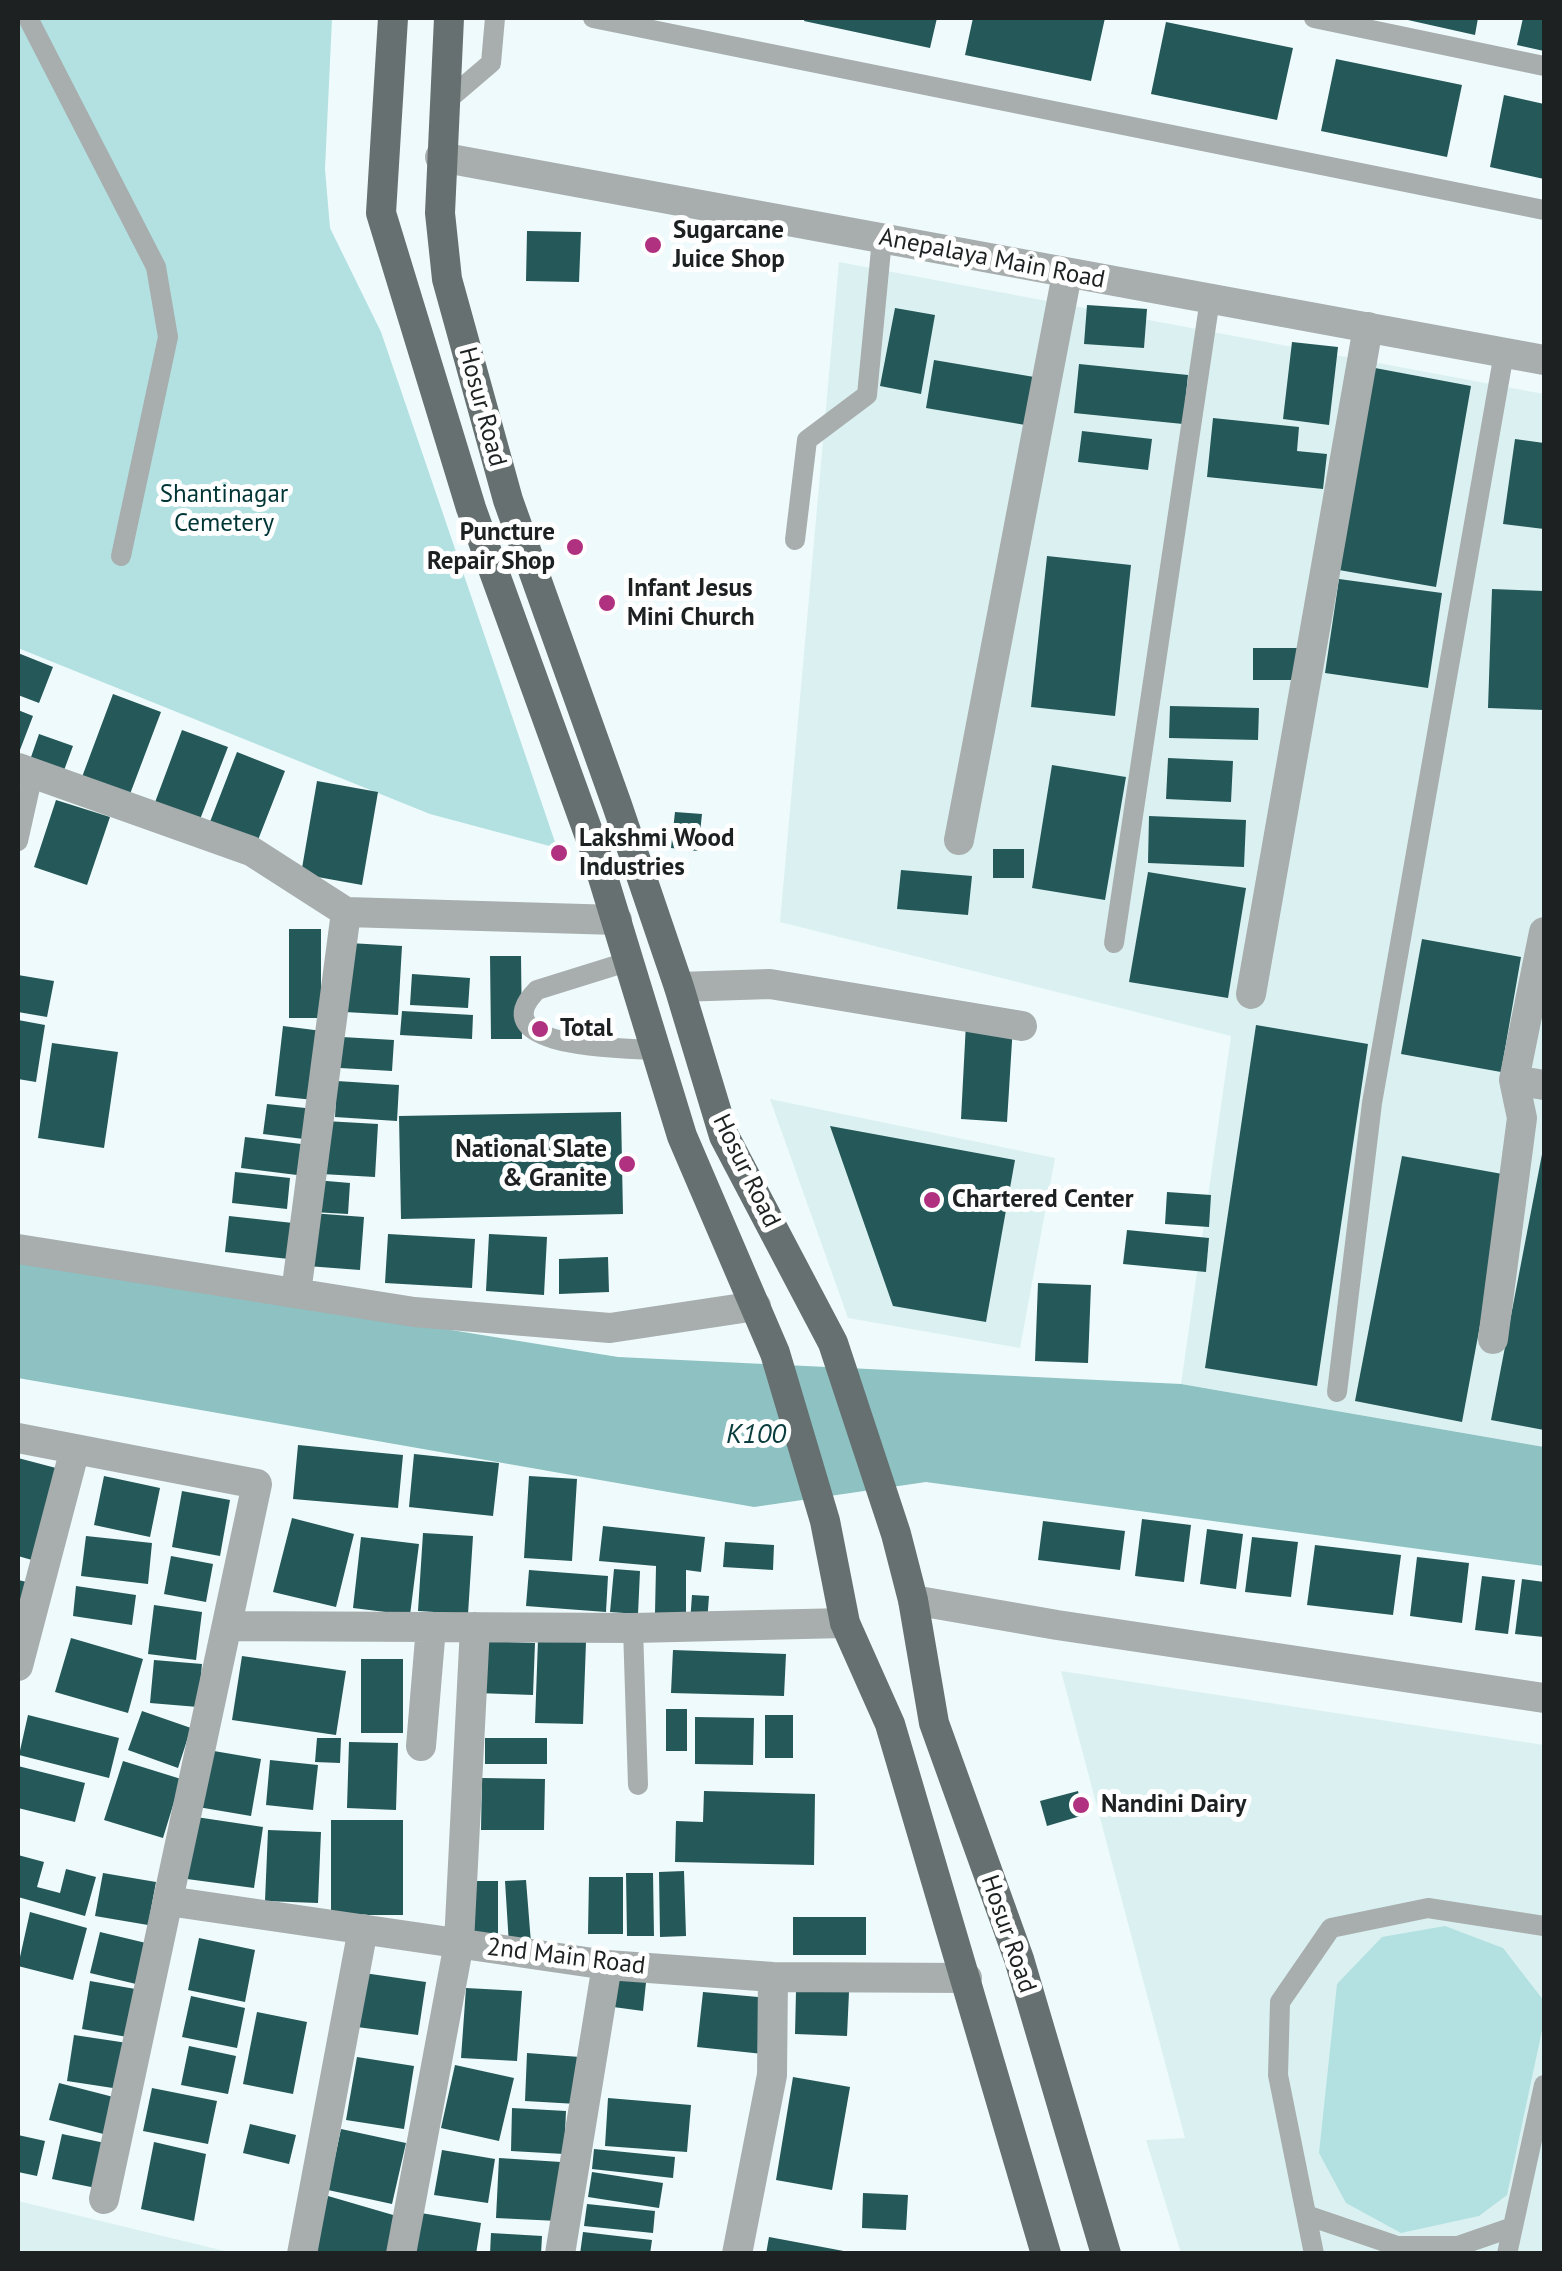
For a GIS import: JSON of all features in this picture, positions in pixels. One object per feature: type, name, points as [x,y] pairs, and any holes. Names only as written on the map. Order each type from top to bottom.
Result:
[{"type":"main road","name":"Hosur Road","points":[[392,18],[382,213],[471,508],[617,920],[682,1136],[774,1353],[824,1521],[845,1623],[890,1724],[1046,2254]]},
{"type":"main road","name":"Hosur Road","points":[[449,18],[440,158],[440,213],[447,279],[503,482],[678,987],[724,1136],[833,1344],[896,1534],[913,1600],[934,1723],[1019,1959],[1106,2254]]},
{"type":"street","name":"Anepalaya Main Road","points":[[440,158],[1544,360]]},
{"type":"street","points":[[959,840],[1067,274]]},
{"type":"street","points":[[1252,994],[1368,328]]},
{"type":"street","points":[[25,771],[251,851],[346,912],[617,920]]},
{"type":"street","points":[[296,1293],[346,912]]},
{"type":"street","points":[[1493,1339],[1522,1118],[1514,1080],[1544,932]]},
{"type":"street","points":[[678,987],[770,984],[1022,1026]]},
{"type":"street","points":[[1514,1080],[1544,1085]]},
{"type":"street","points":[[18,1249],[414,1312],[610,1328],[756,1306]]},
{"type":"street","points":[[18,1438],[258,1484],[104,2199]]},
{"type":"street","points":[[18,1666],[75,1449]]},
{"type":"street","points":[[913,1600],[1544,1698]]},
{"type":"street","points":[[227,1626],[633,1628],[845,1623]]},
{"type":"street","points":[[421,1746],[431,1627]]},
{"type":"street","points":[[401,2254],[458,1943],[476,1627]]},
{"type":"street","name":"2nd Main Road","points":[[168,1901],[607,1964],[773,1976],[967,1978]]},
{"type":"street","points":[[302,2254],[362,1929]]},
{"type":"street","points":[[560,2254],[607,1964]]},
{"type":"street","points":[[737,2254],[772,2075],[773,1976]]},
{"type":"lane","points":[[28,18],[156,267],[168,337],[121,556]]},
{"type":"lane","points":[[443,104],[491,64],[494,18]]},
{"type":"lane","points":[[593,18],[1544,210]]},
{"type":"lane","points":[[1314,18],[1544,66]]},
{"type":"lane","points":[[795,540],[807,440],[867,395],[882,239]]},
{"type":"lane","points":[[1114,942],[1210,299]]},
{"type":"lane","points":[[1337,1392],[1372,1103],[1504,353]]},
{"type":"lane","points":[[18,841],[25,771]]},
{"type":"lane","points":[[630,961],[537,990],[528,1003],[528,1024],[534,1033],[562,1042],[655,1050]]},
{"type":"lane","points":[[633,1628],[638,1785]]},
{"type":"lane","points":[[1314,2254],[1278,2075],[1280,2002],[1330,1928],[1428,1908],[1544,1926]]},
{"type":"lane","points":[[1507,2254],[1544,2086]]},
{"type":"lane","points":[[1308,2216],[1398,2246],[1458,2246],[1513,2226]]},
{"type":"shaded area","points":[[839,262],[1544,394],[1544,1447],[1181,1384],[1231,1036],[780,922]]},
{"type":"shaded area","points":[[770,1099],[1055,1158],[1020,1348],[848,1318]]},
{"type":"shaded area","points":[[1061,1671],[1544,1745],[1544,2253],[1181,2253],[1146,2140],[1185,2138]]},
{"type":"shaded area","points":[[18,2201],[233,2253],[18,2253]]},
{"type":"green space","name":"Shantinagar Cemetery","points":[[18,18],[332,18],[325,169],[330,228],[381,332],[557,848],[430,814],[18,648]]},
{"type":"green space","points":[[1445,1926],[1503,1948],[1544,2001],[1544,2021],[1507,2195],[1479,2216],[1401,2233],[1346,2203],[1319,2153],[1337,1984],[1382,1937]]},
{"type":"water","name":"K100","points":[[18,1260],[618,1357],[1181,1384],[1544,1447],[1544,1566],[926,1482],[754,1507],[18,1378]]},
{"type":"building","points":[[937,18],[930,48],[804,21]]},
{"type":"building","points":[[973,18],[1105,18],[1091,81],[965,55]]},
{"type":"building","points":[[1399,18],[1478,18],[1475,35]]},
{"type":"building","points":[[1523,18],[1544,18],[1544,51],[1517,45]]},
{"type":"building","points":[[1166,22],[1293,48],[1277,120],[1151,94]]},
{"type":"building","points":[[1336,59],[1462,85],[1447,157],[1321,131]]},
{"type":"building","points":[[1504,95],[1544,104],[1544,179],[1490,167]]},
{"type":"building","points":[[527,231],[581,232],[579,282],[526,281]]},
{"type":"building","points":[[1087,305],[1147,309],[1144,348],[1084,344]]},
{"type":"building","points":[[895,308],[935,315],[921,394],[880,386]]},
{"type":"building","points":[[1292,342],[1338,347],[1329,425],[1283,419]]},
{"type":"building","points":[[934,360],[1046,379],[1037,427],[926,408]]},
{"type":"building","points":[[1079,364],[1188,375],[1183,424],[1074,413]]},
{"type":"building","points":[[1375,368],[1471,386],[1436,587],[1339,570]]},
{"type":"building","points":[[1213,418],[1299,427],[1297,451],[1327,454],[1323,489],[1207,477]]},
{"type":"building","points":[[1082,431],[1152,439],[1148,470],[1078,462]]},
{"type":"building","points":[[1515,439],[1544,443],[1544,529],[1503,524]]},
{"type":"building","points":[[1047,556],[1131,565],[1115,716],[1031,707]]},
{"type":"building","points":[[1339,579],[1442,593],[1428,688],[1325,673]]},
{"type":"building","points":[[1492,589],[1544,591],[1544,710],[1488,708]]},
{"type":"building","points":[[1253,648],[1298,648],[1298,680],[1253,680]]},
{"type":"building","points":[[18,653],[53,667],[39,703],[18,695]]},
{"type":"building","points":[[113,694],[161,712],[130,794],[82,777]]},
{"type":"building","points":[[1170,706],[1259,708],[1258,740],[1169,738]]},
{"type":"building","points":[[18,710],[33,716],[18,755]]},
{"type":"building","points":[[182,730],[228,747],[199,822],[154,805]]},
{"type":"building","points":[[39,734],[73,746],[63,773],[30,760]]},
{"type":"building","points":[[237,752],[285,771],[256,845],[208,827]]},
{"type":"building","points":[[1168,758],[1233,761],[1231,802],[1166,799]]},
{"type":"building","points":[[1052,765],[1126,777],[1105,900],[1032,888]]},
{"type":"building","points":[[317,781],[378,792],[362,885],[301,874]]},
{"type":"building","points":[[56,800],[110,817],[87,885],[34,867]]},
{"type":"building","points":[[675,812],[702,814],[698,851],[671,848]]},
{"type":"building","points":[[1149,816],[1246,820],[1244,867],[1148,863]]},
{"type":"building","points":[[993,849],[1024,849],[1024,878],[993,878]]},
{"type":"building","points":[[901,870],[972,876],[968,915],[897,909]]},
{"type":"building","points":[[1148,872],[1246,888],[1228,998],[1129,982]]},
{"type":"building","points":[[289,929],[321,929],[321,1018],[289,1018]]},
{"type":"building","points":[[1422,939],[1521,957],[1501,1072],[1401,1054]]},
{"type":"building","points":[[349,943],[402,946],[398,1015],[345,1012]]},
{"type":"building","points":[[490,956],[521,956],[522,1039],[491,1039]]},
{"type":"building","points":[[412,974],[470,978],[468,1008],[410,1005]]},
{"type":"building","points":[[18,975],[54,981],[47,1017],[18,1012]]},
{"type":"building","points":[[402,1011],[473,1015],[472,1039],[400,1035]]},
{"type":"building","points":[[18,1020],[45,1025],[36,1082],[18,1079]]},
{"type":"building","points":[[966,1023],[1013,1025],[1007,1122],[961,1119]]},
{"type":"building","points":[[1256,1025],[1368,1044],[1317,1386],[1205,1368]]},
{"type":"building","points":[[283,1026],[322,1031],[314,1100],[275,1096]]},
{"type":"building","points":[[342,1037],[394,1040],[392,1071],[340,1068]]},
{"type":"building","points":[[52,1043],[118,1052],[104,1148],[38,1138]]},
{"type":"building","points":[[337,1081],[399,1085],[397,1121],[335,1117]]},
{"type":"building","points":[[267,1104],[315,1109],[312,1140],[263,1134]]},
{"type":"building","points":[[621,1112],[623,1214],[401,1219],[399,1116]]},
{"type":"building","points":[[325,1121],[378,1124],[375,1177],[322,1174]]},
{"type":"building","name":"Chartered Center","points":[[830,1126],[1015,1160],[986,1322],[893,1306]]},
{"type":"building","points":[[245,1137],[301,1144],[297,1175],[241,1168]]},
{"type":"building","points":[[1544,1149],[1544,1430],[1491,1420]]},
{"type":"building","points":[[1402,1156],[1508,1175],[1462,1422],[1355,1401]]},
{"type":"building","points":[[235,1172],[290,1178],[287,1209],[232,1203]]},
{"type":"building","points":[[315,1180],[350,1183],[348,1214],[313,1212]]},
{"type":"building","points":[[1167,1192],[1211,1195],[1209,1227],[1165,1224]]},
{"type":"building","points":[[311,1213],[364,1217],[360,1270],[307,1266]]},
{"type":"building","points":[[229,1216],[293,1223],[289,1259],[225,1252]]},
{"type":"building","points":[[1127,1230],[1209,1238],[1206,1272],[1123,1264]]},
{"type":"building","points":[[388,1234],[475,1239],[472,1288],[385,1283]]},
{"type":"building","points":[[489,1234],[547,1237],[544,1295],[486,1291]]},
{"type":"building","points":[[608,1257],[609,1292],[559,1294],[559,1259]]},
{"type":"building","points":[[1038,1283],[1091,1285],[1088,1363],[1035,1361]]},
{"type":"building","points":[[298,1445],[403,1455],[398,1508],[293,1499]]},
{"type":"building","points":[[414,1454],[499,1463],[493,1516],[409,1507]]},
{"type":"building","points":[[18,1458],[56,1468],[32,1560],[18,1556]]},
{"type":"building","points":[[104,1476],[160,1488],[150,1537],[94,1525]]},
{"type":"building","points":[[529,1476],[577,1479],[572,1561],[524,1558]]},
{"type":"building","points":[[182,1491],[230,1500],[220,1556],[172,1547]]},
{"type":"building","points":[[292,1518],[354,1534],[336,1607],[273,1592]]},
{"type":"building","points":[[1142,1519],[1191,1525],[1184,1582],[1135,1576]]},
{"type":"building","points":[[1043,1521],[1125,1531],[1120,1570],[1038,1560]]},
{"type":"building","points":[[603,1526],[705,1537],[701,1572],[686,1570],[686,1614],[655,1613],[656,1566],[599,1561]]},
{"type":"building","points":[[1207,1529],[1243,1534],[1236,1589],[1200,1584]]},
{"type":"building","points":[[423,1533],[473,1536],[468,1614],[418,1611]]},
{"type":"building","points":[[86,1536],[152,1543],[148,1584],[81,1576]]},
{"type":"building","points":[[361,1537],[419,1544],[410,1615],[353,1608]]},
{"type":"building","points":[[1252,1537],[1298,1542],[1291,1597],[1245,1592]]},
{"type":"building","points":[[725,1542],[774,1545],[773,1570],[723,1567]]},
{"type":"building","points":[[1315,1545],[1401,1555],[1393,1615],[1307,1605]]},
{"type":"building","points":[[171,1556],[213,1564],[206,1602],[164,1594]]},
{"type":"building","points":[[1417,1557],[1469,1563],[1462,1623],[1410,1616]]},
{"type":"building","points":[[614,1569],[640,1571],[638,1614],[610,1612]]},
{"type":"building","points":[[529,1570],[608,1576],[606,1612],[526,1606]]},
{"type":"building","points":[[1482,1576],[1515,1580],[1508,1634],[1475,1630]]},
{"type":"building","points":[[1522,1579],[1544,1582],[1544,1637],[1515,1634]]},
{"type":"building","points":[[18,1580],[27,1582],[18,1612]]},
{"type":"building","points":[[76,1586],[136,1595],[132,1625],[73,1616]]},
{"type":"building","points":[[692,1595],[709,1596],[707,1623],[690,1623]]},
{"type":"building","points":[[154,1605],[202,1612],[196,1660],[148,1654]]},
{"type":"building","points":[[71,1638],[143,1659],[128,1713],[55,1692]]},
{"type":"building","points":[[538,1640],[586,1642],[583,1724],[535,1723]]},
{"type":"building","points":[[479,1641],[535,1643],[533,1695],[477,1693]]},
{"type":"building","points":[[673,1650],[786,1654],[784,1696],[671,1693]]},
{"type":"building","points":[[242,1656],[346,1671],[336,1735],[232,1720]]},
{"type":"building","points":[[361,1659],[403,1659],[403,1733],[361,1733]]},
{"type":"building","points":[[154,1660],[202,1664],[198,1707],[150,1703]]},
{"type":"building","points":[[666,1709],[687,1709],[687,1751],[666,1751]]},
{"type":"building","points":[[142,1711],[191,1728],[178,1768],[128,1750]]},
{"type":"building","points":[[28,1715],[119,1738],[109,1778],[19,1755]]},
{"type":"building","points":[[765,1715],[793,1715],[793,1758],[765,1758]]},
{"type":"building","points":[[695,1717],[754,1718],[753,1765],[695,1764]]},
{"type":"building","points":[[317,1738],[341,1738],[340,1763],[315,1762]]},
{"type":"building","points":[[485,1738],[547,1738],[547,1764],[485,1764]]},
{"type":"building","points":[[349,1742],[398,1743],[396,1810],[347,1808]]},
{"type":"building","points":[[208,1750],[261,1759],[251,1816],[198,1807]]},
{"type":"building","points":[[270,1760],[318,1765],[313,1810],[266,1805]]},
{"type":"building","points":[[123,1761],[181,1779],[163,1838],[104,1820]]},
{"type":"building","points":[[18,1766],[85,1783],[75,1822],[18,1808]]},
{"type":"building","points":[[482,1778],[545,1779],[544,1830],[481,1830]]},
{"type":"building","points":[[704,1791],[815,1794],[814,1865],[675,1862],[676,1821],[703,1822]]},
{"type":"building","points":[[1078,1791],[1084,1815],[1047,1826],[1040,1801]]},
{"type":"building","points":[[196,1817],[263,1827],[254,1888],[187,1879]]},
{"type":"building","points":[[331,1820],[403,1820],[403,1915],[331,1915]]},
{"type":"building","points":[[268,1830],[321,1832],[318,1903],[265,1901]]},
{"type":"building","points":[[18,1855],[44,1862],[37,1887],[60,1893],[66,1869],[96,1877],[85,1916],[18,1897]]},
{"type":"building","points":[[684,1871],[686,1936],[660,1937],[659,1872]]},
{"type":"building","points":[[103,1873],[156,1882],[148,1925],[95,1916]]},
{"type":"building","points":[[626,1873],[653,1873],[654,1936],[627,1936]]},
{"type":"building","points":[[589,1877],[623,1877],[623,1934],[588,1934]]},
{"type":"building","points":[[526,1880],[531,1943],[509,1945],[505,1881]]},
{"type":"building","points":[[464,1881],[498,1881],[498,1934],[464,1934]]},
{"type":"building","points":[[30,1912],[87,1928],[73,1980],[18,1966]]},
{"type":"building","points":[[793,1917],[866,1917],[866,1955],[793,1955]]},
{"type":"building","points":[[100,1932],[146,1943],[136,1984],[90,1973]]},
{"type":"building","points":[[199,1938],[255,1950],[245,2002],[188,1990]]},
{"type":"building","points":[[610,1969],[647,1973],[643,2011],[606,2006]]},
{"type":"building","points":[[364,1973],[426,1982],[418,2035],[357,2027]]},
{"type":"building","points":[[90,1981],[141,1990],[133,2038],[82,2029]]},
{"type":"building","points":[[466,1988],[522,1991],[517,2061],[461,2058]]},
{"type":"building","points":[[796,1991],[849,1992],[847,2036],[795,2034]]},
{"type":"building","points":[[703,1992],[769,1998],[763,2054],[697,2047]]},
{"type":"building","points":[[191,1996],[245,2008],[237,2048],[182,2037]]},
{"type":"building","points":[[257,2012],[307,2022],[293,2094],[243,2084]]},
{"type":"building","points":[[74,2035],[134,2044],[126,2090],[67,2081]]},
{"type":"building","points":[[189,2046],[236,2056],[228,2094],[181,2085]]},
{"type":"building","points":[[527,2053],[580,2057],[577,2104],[525,2101]]},
{"type":"building","points":[[357,2057],[414,2066],[404,2129],[346,2120]]},
{"type":"building","points":[[455,2065],[514,2078],[499,2141],[441,2128]]},
{"type":"building","points":[[793,2077],[850,2087],[832,2190],[776,2180]]},
{"type":"building","points":[[59,2083],[125,2100],[115,2137],[49,2120]]},
{"type":"building","points":[[152,2088],[217,2101],[208,2144],[143,2131]]},
{"type":"building","points":[[608,2098],[691,2105],[687,2152],[605,2146]]},
{"type":"building","points":[[512,2108],[566,2111],[564,2154],[511,2151]]},
{"type":"building","points":[[250,2124],[296,2135],[289,2164],[243,2153]]},
{"type":"building","points":[[341,2129],[406,2143],[392,2204],[328,2190]]},
{"type":"building","points":[[62,2134],[105,2143],[96,2188],[52,2179]]},
{"type":"building","points":[[18,2135],[45,2141],[37,2176],[18,2172]]},
{"type":"building","points":[[154,2142],[206,2154],[194,2221],[141,2209]]},
{"type":"building","points":[[594,2149],[675,2157],[673,2178],[592,2169]]},
{"type":"building","points":[[442,2150],[495,2159],[488,2203],[434,2195]]},
{"type":"building","points":[[499,2158],[561,2162],[558,2221],[496,2218]]},
{"type":"building","points":[[592,2172],[663,2183],[659,2208],[588,2197]]},
{"type":"building","points":[[863,2193],[908,2195],[906,2230],[862,2228]]},
{"type":"building","points":[[328,2196],[400,2217],[390,2254],[310,2254]]},
{"type":"building","points":[[587,2204],[655,2211],[653,2233],[584,2226]]},
{"type":"building","points":[[421,2213],[481,2223],[476,2254],[414,2254]]},
{"type":"building","points":[[583,2232],[652,2240],[650,2254],[580,2254]]},
{"type":"building","points":[[491,2233],[542,2236],[541,2254],[490,2254]]},
{"type":"building","points":[[769,2237],[849,2252],[849,2254],[766,2254]]},
{"type":"place","name":"Sugarcane Juice Shop","points":[[653,245]]},
{"type":"place","name":"Puncture Repair Shop","points":[[575,547]]},
{"type":"place","name":"Infant Jesus Mini Church","points":[[607,603]]},
{"type":"place","name":"Lakshmi Wood Industries","points":[[559,853]]},
{"type":"place","name":"Total","points":[[540,1029]]},
{"type":"place","name":"National Slate & Granite","points":[[627,1164]]},
{"type":"place","name":"Chartered Center","points":[[932,1200]]},
{"type":"place","name":"Nandini Dairy","points":[[1081,1805]]}]
